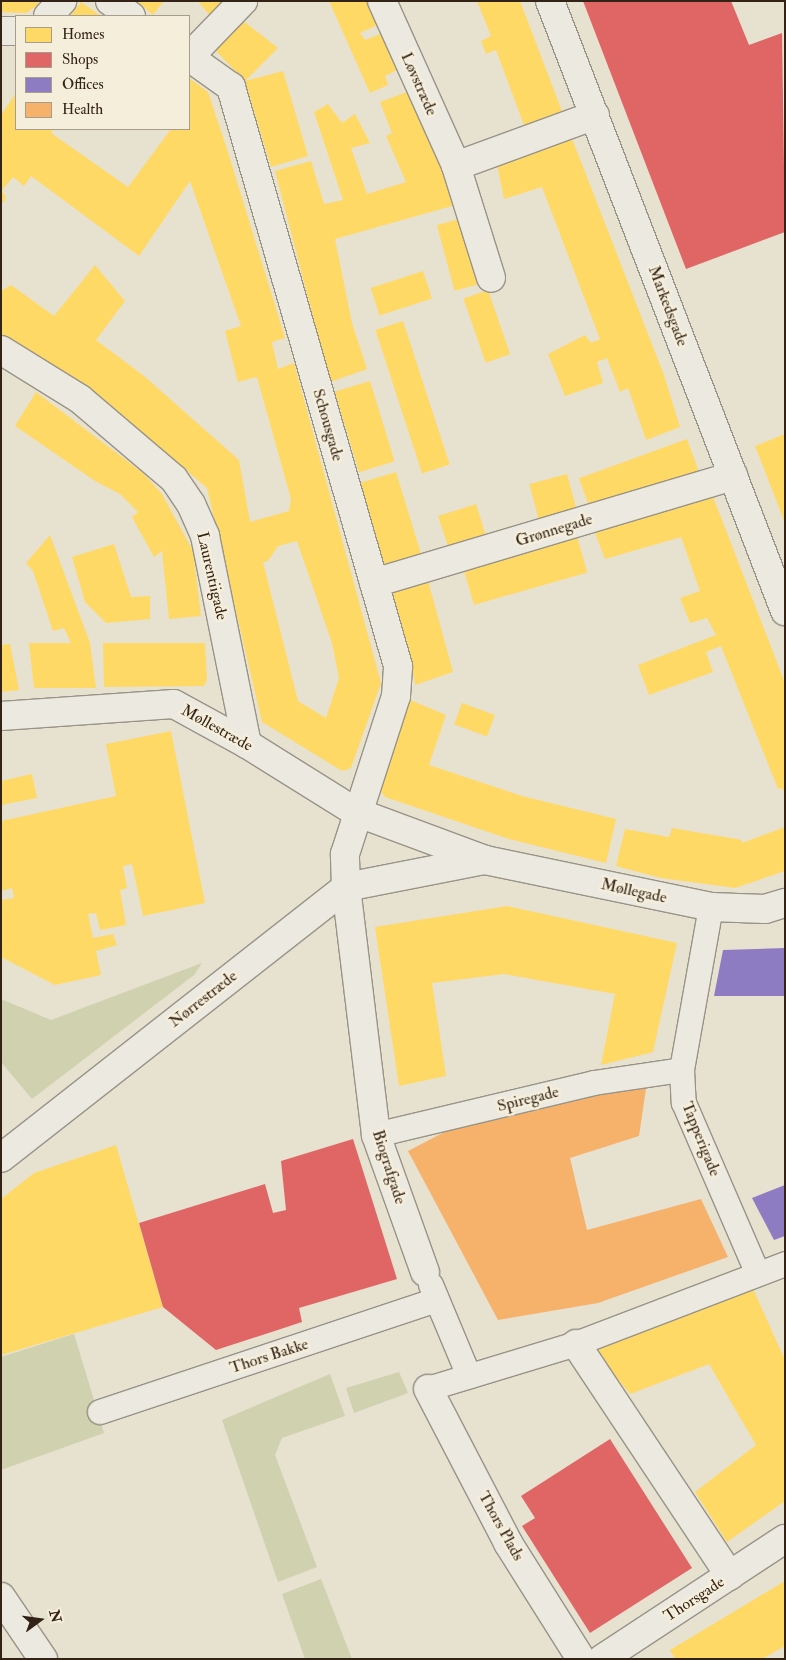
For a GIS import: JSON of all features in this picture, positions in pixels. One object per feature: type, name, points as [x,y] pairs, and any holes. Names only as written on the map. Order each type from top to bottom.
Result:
[{"type":"street","points":[[49,15],[62,1]]},
{"type":"street","points":[[110,1],[130,15]]},
{"type":"street","points":[[190,56],[243,1]]},
{"type":"street","name":"Løvstræde","points":[[382,1],[456,166],[491,278]]},
{"type":"street","name":"Markedsgade","points":[[550,1],[785,611]]},
{"type":"street","points":[[1,31],[15,31]]},
{"type":"street","name":"Schousgade","points":[[190,58],[231,87],[398,666],[396,696],[356,812]]},
{"type":"street","points":[[456,166],[595,115]]},
{"type":"street","name":"Laurentiigade","points":[[1,350],[80,399],[174,479],[191,504],[205,536],[247,744]]},
{"type":"street","name":"Grønnegade","points":[[374,584],[733,476]]},
{"type":"street","name":"Møllestræde","points":[[1,716],[174,704],[247,744],[356,812]]},
{"type":"street","points":[[346,887],[345,854],[356,812]]},
{"type":"street","name":"Møllegade","points":[[356,812],[484,860],[710,907],[765,909],[785,903]]},
{"type":"street","name":"Møllegade","points":[[346,887],[484,860]]},
{"type":"street","name":"Biografgade","points":[[346,887],[376,1135],[425,1272],[469,1376]]},
{"type":"street","name":"Nørrestræde","points":[[1,1158],[346,887]]},
{"type":"street","name":"Tapperigade","points":[[710,907],[682,1070],[684,1103],[758,1274]]},
{"type":"street","name":"Spiregade","points":[[376,1135],[594,1083],[682,1070]]},
{"type":"street","points":[[428,1388],[576,1344],[785,1264]]},
{"type":"street","name":"Thors Bakke","points":[[100,1412],[437,1300]]},
{"type":"street","points":[[576,1344],[730,1576]]},
{"type":"street","name":"Thors Plads","points":[[428,1388],[508,1543],[581,1659]]},
{"type":"street","name":"Thorsgade","points":[[602,1659],[640,1648],[730,1576],[785,1539]]},
{"type":"street","points":[[1,1597],[43,1659]]},
{"type":"green space","points":[[202,963],[194,975],[32,1099],[1,1062],[1,999],[51,1020]]},
{"type":"green space","points":[[74,1334],[104,1433],[1,1470],[1,1357]]},
{"type":"green space","points":[[399,1372],[408,1393],[354,1413],[346,1388]]},
{"type":"green space","points":[[330,1374],[345,1416],[282,1438],[275,1455],[317,1567],[278,1582],[222,1420]]},
{"type":"green space","points":[[321,1579],[352,1659],[305,1659],[282,1594]]},
{"type":"building: Homes","points":[[1,1],[38,1],[38,5],[26,13],[1,12]]},
{"type":"building: Homes","points":[[137,1],[161,1],[163,2],[153,15]]},
{"type":"building: Homes","points":[[198,1],[229,1],[209,15]]},
{"type":"building: Homes","points":[[329,1],[372,1],[382,23],[360,33],[365,40],[383,33],[401,68],[385,76],[388,85],[370,93]]},
{"type":"building: Homes","points":[[477,1],[520,1],[565,119],[527,133],[496,50],[486,54],[481,41],[491,36]]},
{"type":"building: Homes","points":[[81,2],[100,15],[71,15]]},
{"type":"building: Homes","points":[[242,20],[278,48],[245,81],[212,47]]},
{"type":"building: Homes","points":[[283,71],[308,156],[271,167],[245,81]]},
{"type":"building: Homes","points":[[190,79],[208,92],[227,149],[285,338],[272,342],[278,369],[294,363],[381,683],[351,768],[342,771],[262,722],[207,488],[117,411],[1,335],[1,291],[11,285],[54,316],[95,265],[125,301],[96,340],[144,376],[239,460],[250,522],[289,511],[291,499],[257,377],[238,382],[225,331],[241,326],[190,181],[139,256],[31,176],[24,186],[13,177],[2,190],[6,198],[1,206],[1,115],[15,94],[15,130],[53,130],[51,133],[128,187],[170,130],[190,130]],"holes":[[[297,541],[332,643],[339,678],[326,718],[298,701],[263,562],[268,561],[278,546]]]},
{"type":"building: Homes","points":[[412,90],[459,204],[335,239],[352,323],[367,369],[330,382],[275,171],[311,161],[324,204],[343,200],[314,112],[328,104],[342,123],[355,114],[370,143],[351,148],[367,194],[406,182],[386,136],[392,133],[380,102]]},
{"type":"building: Homes","points":[[571,136],[664,375],[680,427],[646,440],[628,388],[620,392],[607,358],[597,362],[603,383],[565,396],[548,354],[585,335],[591,343],[600,339],[542,187],[504,199],[496,159]]},
{"type":"building: Homes","points":[[463,218],[481,284],[455,291],[437,225]]},
{"type":"building: Homes","points":[[423,271],[432,299],[380,316],[371,288]]},
{"type":"building: Homes","points":[[488,290],[510,354],[486,363],[463,298]]},
{"type":"building: Homes","points":[[403,321],[450,465],[422,474],[375,330]]},
{"type":"building: Homes","points":[[370,381],[395,461],[359,472],[335,392]]},
{"type":"building: Homes","points":[[36,392],[143,473],[162,494],[193,551],[201,616],[169,619],[162,551],[154,557],[132,517],[138,512],[120,494],[95,481],[15,426]]},
{"type":"building: Homes","points":[[785,434],[785,523],[755,446]]},
{"type":"building: Homes","points":[[687,439],[701,477],[593,516],[579,478]]},
{"type":"building: Homes","points":[[396,472],[423,560],[387,571],[360,483]]},
{"type":"building: Homes","points":[[567,474],[578,514],[540,524],[529,484]]},
{"type":"building: Homes","points":[[712,494],[785,683],[785,794],[782,788],[778,789],[721,646],[706,652],[713,672],[649,695],[638,665],[716,635],[707,618],[690,623],[680,598],[700,591],[681,537],[605,559],[593,528]]},
{"type":"building: Homes","points":[[476,504],[488,542],[449,549],[438,516]]},
{"type":"building: Homes","points":[[576,533],[587,572],[474,605],[463,566]]},
{"type":"building: Homes","points":[[50,535],[90,643],[96,688],[34,688],[29,643],[71,643],[64,628],[53,631],[33,571],[26,563]]},
{"type":"building: Homes","points":[[114,544],[131,597],[150,596],[150,619],[106,623],[85,602],[72,557]]},
{"type":"building: Homes","points":[[427,577],[453,672],[415,685],[411,657],[388,587]]},
{"type":"building: Homes","points":[[103,643],[205,643],[207,680],[204,686],[104,687]]},
{"type":"building: Homes","points":[[10,644],[19,690],[1,692],[1,645]]},
{"type":"building: Homes","points":[[410,700],[446,715],[429,765],[522,796],[616,819],[606,863],[509,839],[385,797],[377,786]]},
{"type":"building: Homes","points":[[462,703],[495,715],[487,737],[454,725]]},
{"type":"building: Homes","points":[[171,731],[205,903],[143,916],[132,864],[123,866],[127,888],[120,890],[126,925],[100,930],[96,913],[88,914],[93,938],[113,934],[117,945],[96,951],[101,975],[55,985],[1,957],[1,900],[14,898],[12,888],[1,891],[1,821],[116,796],[106,744]]},
{"type":"building: Homes","points":[[32,774],[37,798],[1,805],[1,781]]},
{"type":"building: Homes","points":[[785,827],[785,871],[735,888],[661,878],[616,866],[625,829],[669,837],[672,828],[742,840],[742,843]]},
{"type":"building: Homes","points":[[507,906],[677,943],[653,1052],[601,1065],[615,994],[504,974],[432,983],[446,1076],[399,1086],[375,927]]},
{"type":"building: Homes","points":[[116,1145],[163,1307],[1,1355],[1,1199],[34,1173]]},
{"type":"building: Homes","points":[[750,1282],[785,1360],[785,1501],[727,1542],[695,1492],[756,1445],[709,1364],[630,1394],[592,1347]]},
{"type":"building: Homes","points":[[785,1581],[785,1646],[762,1659],[675,1659],[670,1650]]},
{"type":"building: Shops","points":[[583,1],[731,1],[749,45],[782,33],[785,232],[686,269]]},
{"type":"building: Shops","points":[[353,1139],[397,1279],[299,1308],[302,1322],[216,1350],[163,1307],[139,1223],[265,1184],[273,1213],[286,1210],[281,1161]]},
{"type":"building: Shops","points":[[610,1439],[692,1568],[590,1633],[522,1526],[535,1518],[521,1496]]},
{"type":"building: Offices","points":[[785,948],[785,996],[714,996],[723,950]]},
{"type":"building: Offices","points":[[785,1185],[785,1236],[774,1240],[752,1198]]},
{"type":"building: Health","points":[[648,1075],[639,1136],[570,1158],[587,1230],[701,1199],[728,1257],[598,1303],[498,1320],[408,1151],[456,1126]]}]
